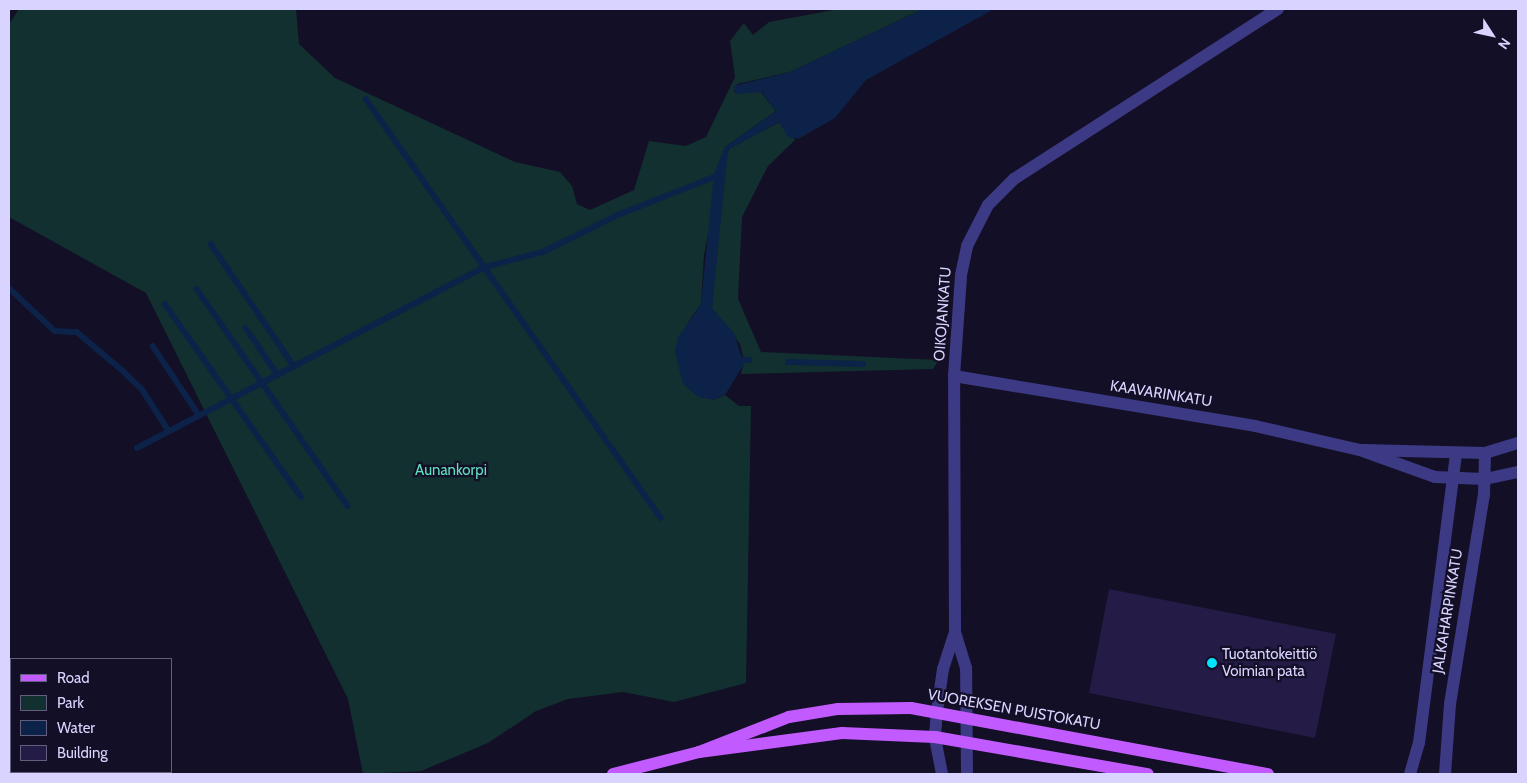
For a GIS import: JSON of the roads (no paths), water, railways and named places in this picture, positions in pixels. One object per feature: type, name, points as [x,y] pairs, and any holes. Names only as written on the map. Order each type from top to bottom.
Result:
[{"type":"main road","name":"VUOREKSEN PUISTOKATU","points":[[699,752],[735,735],[809,714],[838,709],[937,711],[1268,774]]},
{"type":"main road","name":"VUOREKSEN PUISTOKATU","points":[[613,774],[699,752],[842,733],[935,737],[1148,774]]},
{"type":"street","name":"OIKOJANKATU","points":[[967,774],[966,668],[955,632],[954,376],[963,262],[979,219],[1000,191],[1066,141],[1278,9]]},
{"type":"street","name":"KAAVARINKATU","points":[[954,376],[1255,426],[1360,450],[1423,474],[1452,479],[1485,479],[1518,472]]},
{"type":"street","name":"KAAVARINKATU","points":[[1360,450],[1485,453],[1518,443]]},
{"type":"street","name":"JALKAHARPINKATU","points":[[1410,774],[1419,743],[1456,453]]},
{"type":"street","name":"JALKAHARPINKATU","points":[[1445,774],[1450,704],[1485,479],[1485,453]]},
{"type":"street","name":"OIKOJANKATU","points":[[942,774],[935,737],[937,711],[943,669],[955,632]]},
{"type":"water","points":[[923,9],[994,9],[866,80],[835,118],[798,139],[788,137],[779,122],[728,150],[712,308],[734,333],[744,364],[725,395],[714,400],[698,397],[683,384],[675,352],[678,337],[701,304],[714,173],[725,147],[776,111],[762,92],[736,94],[733,86],[790,72]]},
{"type":"waterway","points":[[366,99],[661,518]]},
{"type":"waterway","points":[[137,448],[485,267],[543,252],[618,215],[719,175]]},
{"type":"waterway","points":[[211,244],[294,366]]},
{"type":"waterway","points":[[9,288],[55,331],[77,332],[121,369],[142,389],[169,431]]},
{"type":"waterway","points":[[197,289],[348,506]]},
{"type":"waterway","points":[[165,304],[301,497]]},
{"type":"waterway","points":[[246,328],[278,375]]},
{"type":"waterway","points":[[153,346],[199,415]]},
{"type":"waterway","points":[[744,360],[749,360]]},
{"type":"waterway","points":[[788,362],[863,364]]},
{"type":"place","name":"Tuotantokeittiö Voimian pata","points":[[1212,663]]},
{"type":"park label","name":"Aunankorpi","points":[[451,471]]}]
